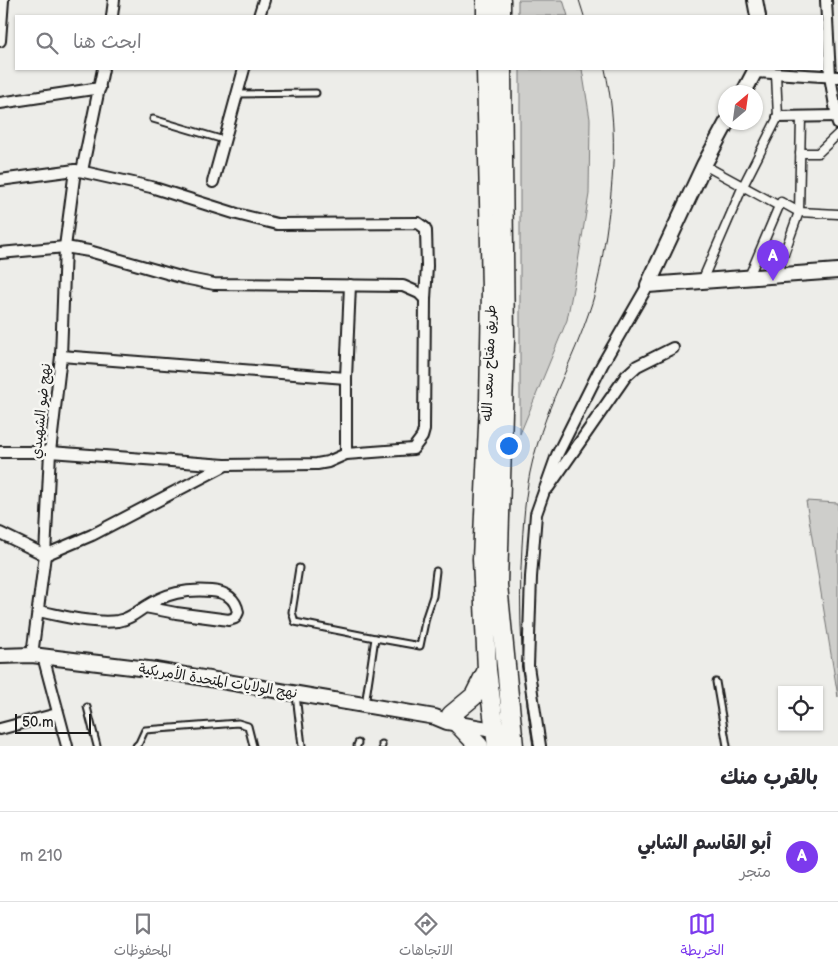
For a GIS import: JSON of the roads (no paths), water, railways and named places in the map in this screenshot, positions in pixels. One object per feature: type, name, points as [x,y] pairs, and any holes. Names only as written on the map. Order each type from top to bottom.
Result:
[{"type":"highway","points":[[486,0],[486,15]]},
{"type":"highway","points":[[501,0],[501,15]]},
{"type":"highway","name":"طريق مفتاح سعد الله","points":[[486,70],[491,290],[489,404],[482,559],[487,670],[504,733]]},
{"type":"highway","name":"طريق مفتاح سعد الله","points":[[502,70],[505,341],[497,546],[504,733]]},
{"type":"highway","points":[[479,746],[448,718],[474,696],[487,670]]},
{"type":"street","points":[[0,41],[3,0]]},
{"type":"street","points":[[112,15],[114,0]]},
{"type":"street","points":[[259,15],[264,0]]},
{"type":"street","points":[[755,0],[758,15]]},
{"type":"street","points":[[778,117],[837,119],[826,0]]},
{"type":"street","name":"نهج ضو الشهيدي","points":[[37,655],[38,611],[45,555],[50,452],[61,356],[65,247],[78,170],[100,88],[103,70]]},
{"type":"street","points":[[213,182],[244,70]]},
{"type":"street","points":[[748,85],[756,70],[776,74],[834,76]]},
{"type":"street","points":[[702,281],[743,186],[778,117],[776,74]]},
{"type":"street","points":[[2,104],[100,88]]},
{"type":"street","points":[[776,276],[799,212],[801,118]]},
{"type":"street","points":[[540,746],[528,657],[534,538],[540,500],[553,464],[568,432],[602,365],[648,284],[704,165],[723,130]]},
{"type":"street","points":[[800,153],[818,154],[838,134]]},
{"type":"street","points":[[704,165],[779,206]]},
{"type":"street","points":[[0,180],[78,170],[151,187],[237,214],[277,224],[418,224],[425,228],[426,231],[427,266],[424,430],[422,437],[412,449],[346,454],[328,462],[317,464],[225,465],[50,452],[0,452]]},
{"type":"street","points":[[748,279],[782,202],[799,212],[838,214]]},
{"type":"street","points":[[0,253],[65,247],[89,251],[202,282],[403,286],[419,293],[425,299]]},
{"type":"street","points":[[648,284],[748,279],[838,271]]},
{"type":"street","points":[[346,454],[346,378],[350,285]]},
{"type":"street","points":[[540,500],[626,376],[637,366],[673,348]]},
{"type":"street","points":[[61,356],[346,378]]},
{"type":"street","points":[[0,533],[45,555],[92,535],[225,465]]},
{"type":"street","points":[[38,611],[106,622],[132,616],[145,606],[172,593],[182,590],[202,590],[220,591],[236,603],[238,612],[232,619],[221,620],[145,606]]},
{"type":"street","name":"نهج الولايات المتحدة الأمريكية","points":[[2,653],[37,655],[156,670],[448,718],[504,733]]},
{"type":"street","points":[[37,655],[67,746]]},
{"type":"street","points":[[0,729],[57,714]]},
{"type":"lane","points":[[237,94],[316,93]]},
{"type":"lane","points":[[153,119],[224,140]]},
{"type":"lane","points":[[299,568],[292,612],[295,622],[420,646],[433,596],[436,571]]},
{"type":"lane","points":[[365,705],[376,638]]},
{"type":"lane","points":[[716,682],[727,746]]},
{"type":"lane","points":[[296,694],[302,746]]},
{"type":"lane","points":[[87,707],[97,746]]},
{"type":"lane","points":[[136,746],[145,730],[238,723],[248,726],[252,746]]},
{"type":"tram line","points":[[579,0],[584,15]]},
{"type":"tram line","points":[[533,746],[526,696],[521,622],[521,571],[525,509],[530,473],[541,431],[583,329],[595,293],[601,264],[613,172],[612,111],[605,70]]},
{"type":"place","name":"أبو القاسم الشابي","points":[[773,281]]}]
